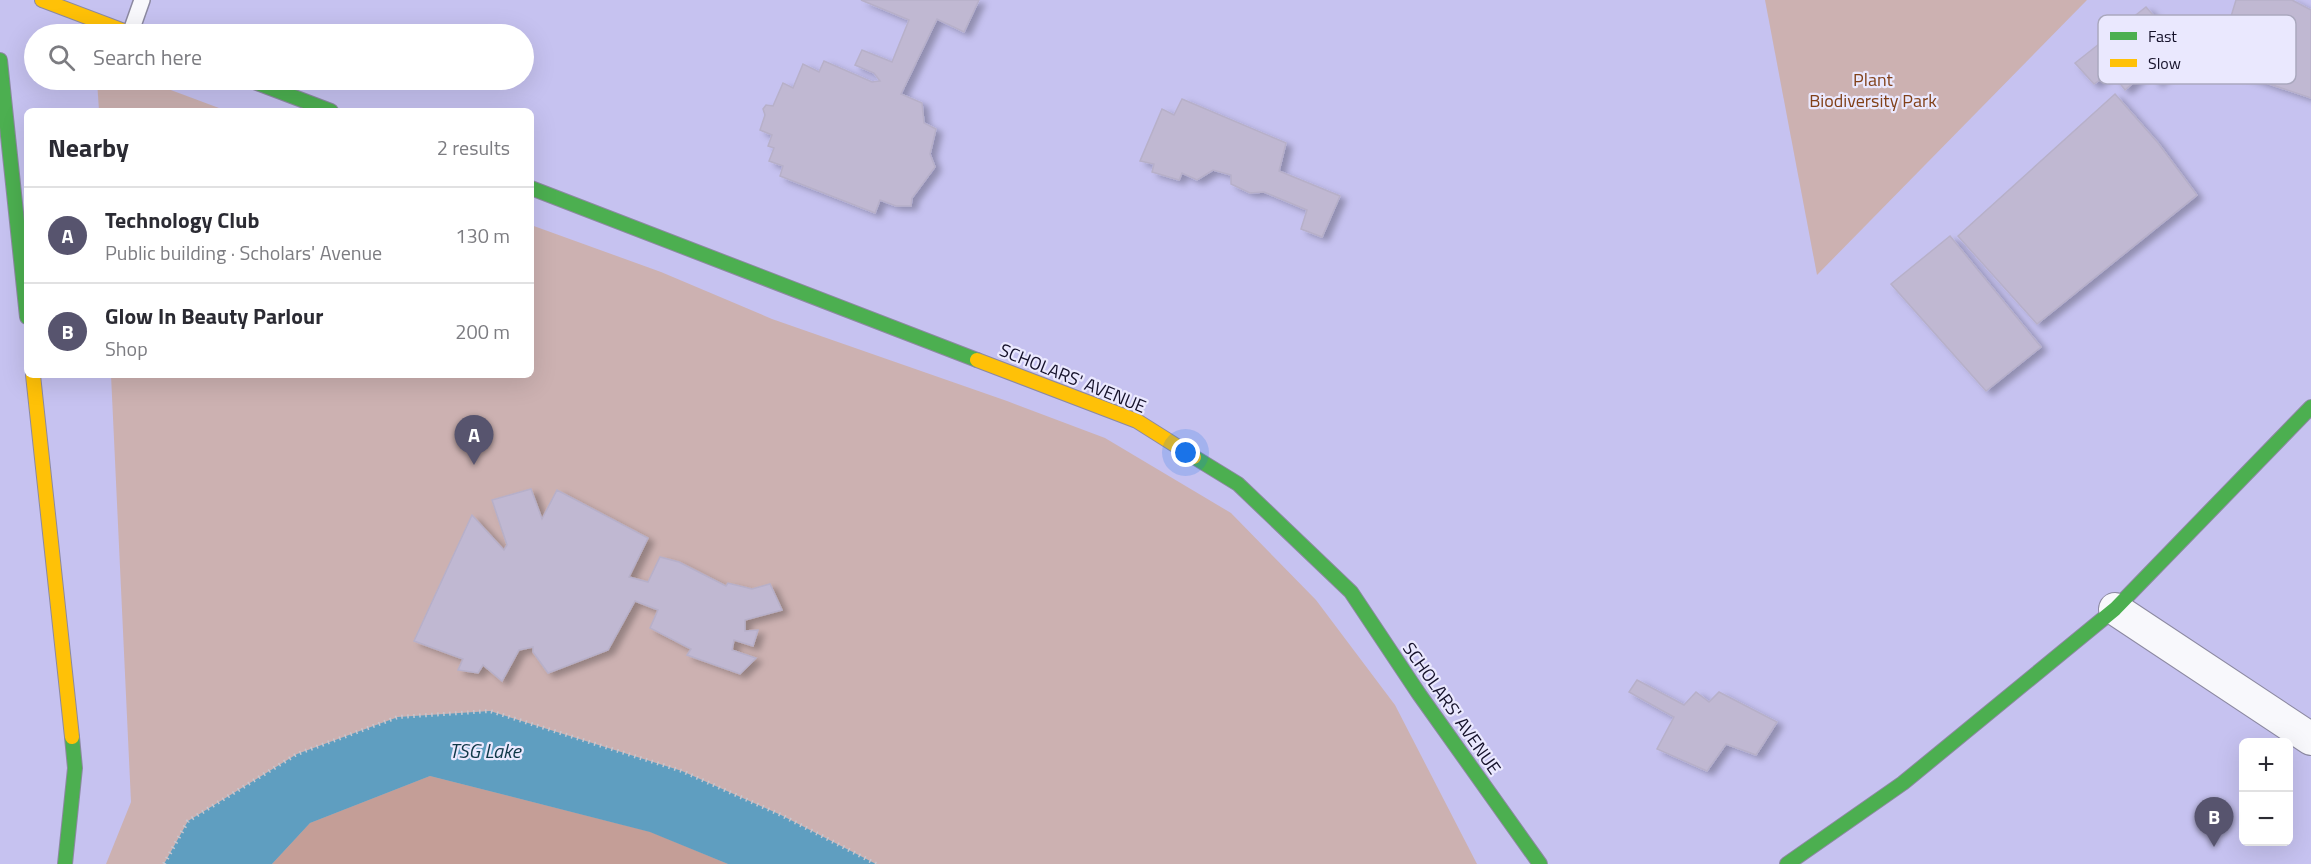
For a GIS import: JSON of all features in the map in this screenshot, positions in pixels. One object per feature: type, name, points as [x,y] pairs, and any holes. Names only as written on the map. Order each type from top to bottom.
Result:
[{"type":"street","points":[[42,0],[105,24]]},
{"type":"street","points":[[0,60],[24,288]]},
{"type":"street","points":[[275,90],[323,108]]},
{"type":"street","name":"SCHOLARS' AVENUE","points":[[534,189],[1137,421],[1238,484],[1351,592],[1419,694],[1540,864]]},
{"type":"street","points":[[33,378],[75,768],[65,864]]},
{"type":"street","points":[[1787,864],[1902,783],[2115,609],[2311,407]]},
{"type":"street","points":[[2115,609],[2311,739]]},
{"type":"lane","points":[[134,24],[142,0]]},
{"type":"path","points":[[164,864],[188,821],[297,754],[399,717],[490,711],[682,771],[781,814],[876,864]]},
{"type":"shaded area","points":[[0,0],[2311,0],[2311,864],[0,864]]},
{"type":"shaded area","points":[[430,776],[651,832],[728,864],[272,864],[310,823]]},
{"type":"green space","name":"Plant Biodiversity Park","points":[[1765,0],[2087,0],[1817,275]]},
{"type":"green space","points":[[98,90],[171,90],[219,108],[99,108]]},
{"type":"green space","points":[[534,226],[661,272],[772,319],[1007,401],[1105,438],[1231,513],[1316,600],[1395,705],[1477,864],[106,864],[131,802],[111,378],[534,378]]},
{"type":"water","name":"TSG Lake","points":[[490,711],[682,771],[781,815],[876,864],[728,864],[650,832],[430,776],[310,823],[272,864],[164,864],[188,821],[297,754],[398,717]]},
{"type":"building","points":[[861,0],[979,0],[964,32],[937,19],[901,94],[922,103],[924,123],[936,129],[930,154],[935,167],[912,198],[911,206],[896,206],[880,200],[875,213],[780,176],[783,166],[769,161],[774,148],[768,146],[772,135],[760,130],[765,115],[763,109],[766,105],[773,106],[783,83],[793,88],[803,64],[819,72],[824,61],[872,82],[880,81],[874,73],[855,65],[862,50],[892,62],[909,20]]},
{"type":"building","points":[[2236,0],[2292,0],[2311,10],[2311,98],[2269,84],[2296,84],[2296,15],[2231,15]]},
{"type":"building","points":[[2146,7],[2153,15],[2136,15]]},
{"type":"building","points":[[2098,45],[2098,81],[2094,84],[2075,63]]},
{"type":"building","points":[[2120,84],[2132,84],[2125,90]]},
{"type":"building","points":[[2115,94],[2158,143],[2197,195],[2037,324],[1958,236]]},
{"type":"building","points":[[1182,99],[1286,143],[1279,171],[1340,196],[1322,237],[1301,229],[1307,210],[1264,192],[1250,193],[1231,184],[1231,175],[1213,170],[1197,180],[1182,173],[1179,180],[1152,172],[1154,164],[1140,161],[1162,109],[1174,115]]},
{"type":"building","points":[[1950,236],[2041,347],[1986,391],[1891,284]]},
{"type":"building","points":[[531,489],[542,519],[557,490],[648,538],[629,577],[648,582],[660,557],[679,562],[726,586],[728,583],[752,589],[770,584],[782,610],[745,620],[745,631],[758,630],[753,646],[734,640],[732,650],[756,658],[740,674],[687,655],[691,649],[650,628],[658,610],[635,601],[608,650],[548,673],[533,652],[533,647],[519,650],[502,681],[483,665],[478,673],[458,670],[463,659],[414,641],[472,515],[504,550],[507,545],[492,500]]},
{"type":"building","points":[[1637,680],[1684,705],[1696,692],[1709,702],[1719,692],[1777,722],[1756,755],[1726,744],[1707,771],[1657,749],[1674,717],[1629,692]]},
{"type":"traffic: fast","points":[[0,60],[24,288]]},
{"type":"traffic: fast","points":[[275,90],[323,108]]},
{"type":"traffic: fast","points":[[534,189],[977,360]]},
{"type":"traffic: fast","points":[[1787,864],[1903,783],[2115,609],[2311,407]]},
{"type":"traffic: fast","points":[[1194,457],[1238,484],[1351,592],[1419,694],[1540,864]]},
{"type":"traffic: fast","points":[[65,864],[75,768],[72,737]]},
{"type":"traffic: slow","points":[[42,0],[106,24]]},
{"type":"traffic: slow","points":[[977,360],[1137,421],[1194,457]]},
{"type":"traffic: slow","points":[[33,378],[72,737]]},
{"type":"place","name":"Technology Club","points":[[474,465]]},
{"type":"place","name":"Glow In Beauty Parlour","points":[[2214,847]]}]
